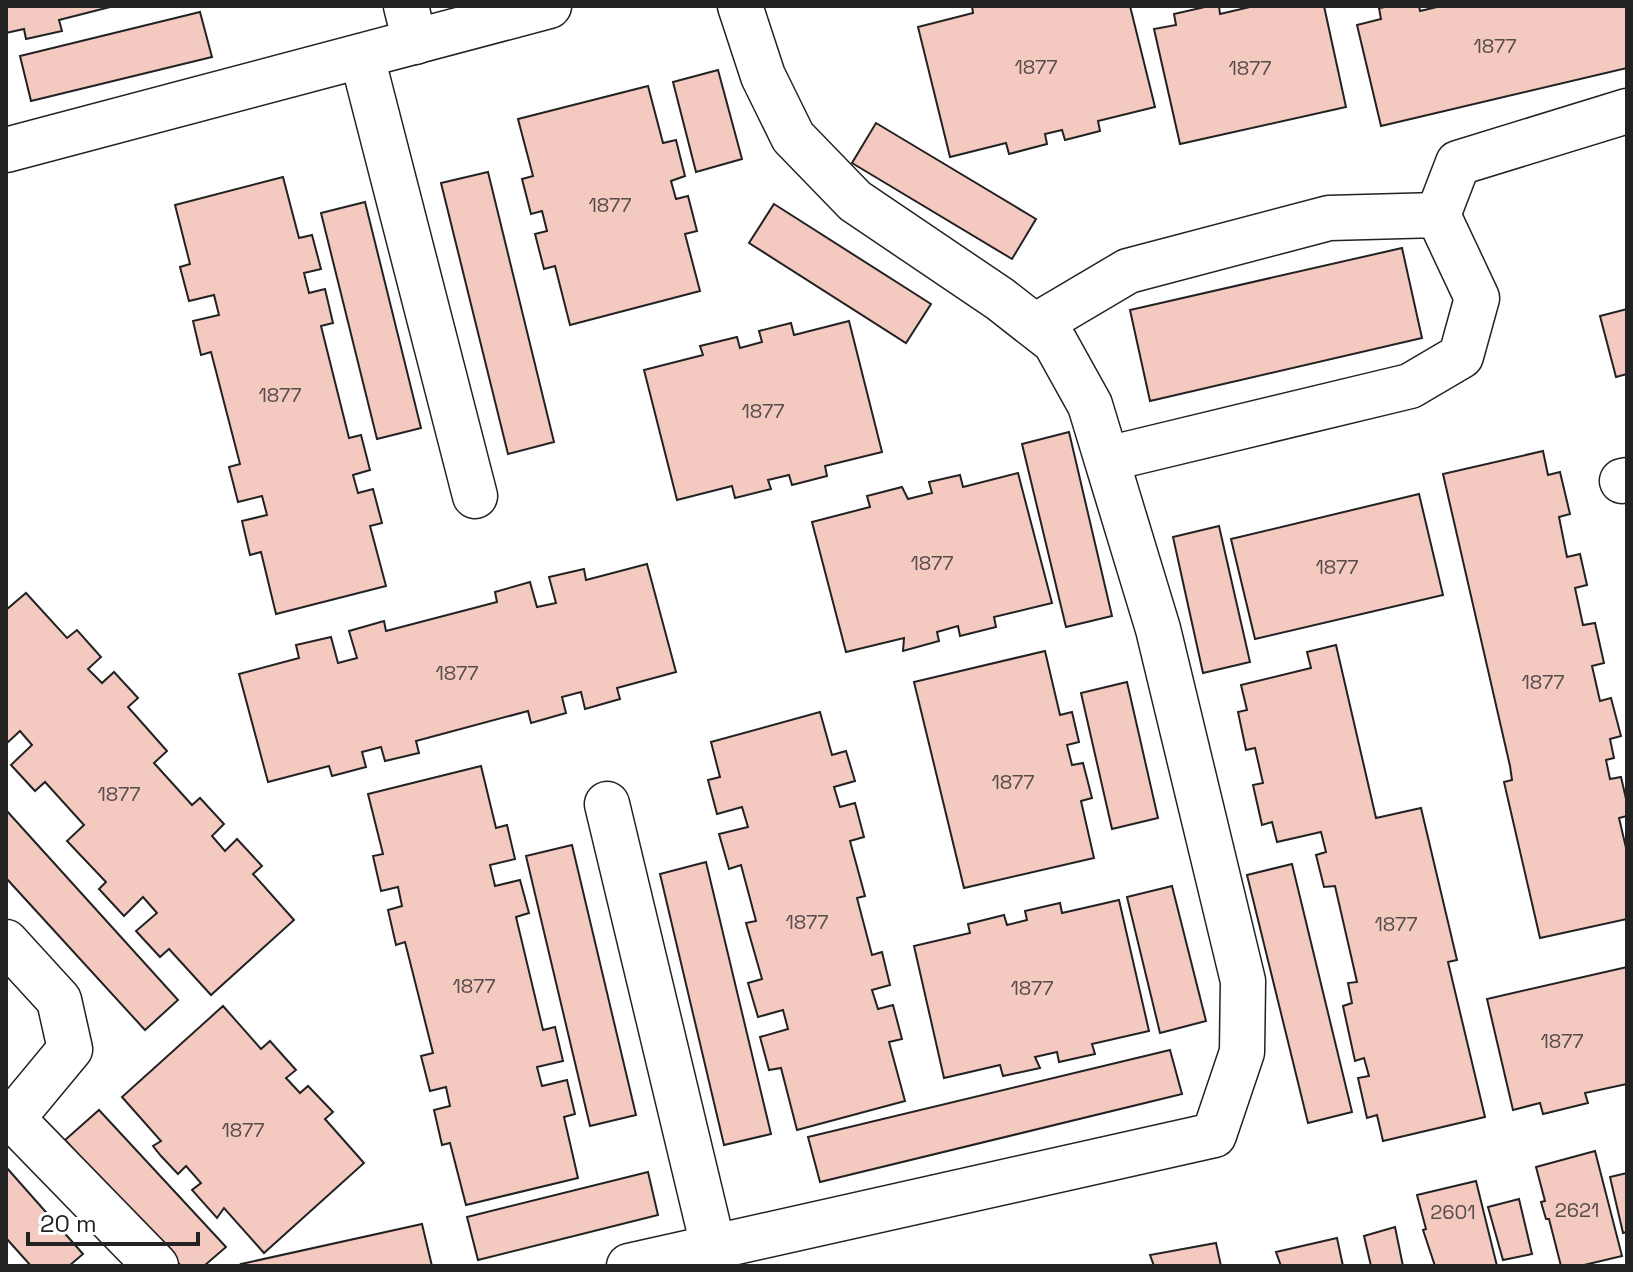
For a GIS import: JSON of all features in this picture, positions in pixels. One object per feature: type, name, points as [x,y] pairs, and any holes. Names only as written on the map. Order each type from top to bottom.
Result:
[{"type":"lane","points":[[6,150],[362,57],[410,24],[549,6]]},
{"type":"lane","points":[[629,1266],[1214,1135],[1242,1052],[1243,981],[1158,629],[1090,405],[1055,342],[1000,299],[855,201],[793,137],[763,76],[740,6]]},
{"type":"lane","points":[[362,57],[475,496]]},
{"type":"lane","points":[[1107,459],[1410,386],[1461,356],[1477,298],[1438,215],[1458,163],[1627,111]]},
{"type":"lane","points":[[1035,326],[1128,271],[1329,218],[1438,215]]},
{"type":"lane","points":[[607,804],[713,1246]]},
{"type":"lane","points":[[6,942],[59,1000],[70,1049],[9,1115],[156,1266]]},
{"type":"building","points":[[6,6],[114,6],[59,20],[62,31],[26,39],[24,29],[6,33]]},
{"type":"building","points":[[972,6],[1130,6],[1155,107],[1098,121],[1100,131],[1065,140],[1062,130],[1045,134],[1047,144],[1009,154],[1006,143],[950,157],[918,27],[973,13]]},
{"type":"building","points":[[1219,6],[1220,14],[1254,6],[1324,6],[1346,107],[1180,144],[1154,29],[1176,25],[1174,14]]},
{"type":"building","points":[[1419,6],[1420,11],[1441,6],[1627,6],[1627,68],[1381,126],[1357,25],[1381,19],[1379,8]]},
{"type":"building","points":[[200,12],[212,57],[31,101],[20,56]]},
{"type":"building","points":[[718,70],[742,159],[696,172],[673,82]]},
{"type":"building","points":[[648,86],[663,143],[676,140],[685,176],[671,181],[676,199],[688,196],[697,231],[685,234],[700,291],[570,325],[555,266],[544,269],[535,234],[547,231],[542,211],[531,214],[522,179],[533,176],[518,119]]},
{"type":"building","points":[[876,123],[1036,219],[1012,259],[852,163]]},
{"type":"building","points":[[488,172],[554,442],[508,454],[441,183]]},
{"type":"building","points":[[283,177],[299,238],[312,235],[321,269],[304,273],[309,293],[325,289],[333,323],[321,326],[349,438],[361,435],[370,470],[353,475],[358,493],[373,489],[382,523],[370,526],[386,586],[276,614],[261,552],[250,555],[242,521],[267,515],[262,496],[238,502],[229,467],[240,464],[211,352],[201,355],[193,321],[219,315],[214,295],[189,301],[180,267],[190,264],[175,205]]},
{"type":"building","points":[[365,202],[421,428],[377,439],[321,213]]},
{"type":"building","points":[[774,204],[931,304],[906,343],[749,243]]},
{"type":"building","points":[[1402,248],[1422,338],[1150,401],[1130,310]]},
{"type":"building","points":[[1627,309],[1627,374],[1616,377],[1600,316]]},
{"type":"building","points":[[849,321],[882,452],[825,466],[827,476],[792,485],[789,475],[768,480],[771,489],[735,498],[732,486],[677,500],[644,370],[703,355],[700,346],[737,337],[740,348],[762,342],[759,331],[791,323],[794,335]]},
{"type":"building","points":[[1069,432],[1112,616],[1066,627],[1022,444]]},
{"type":"building","points":[[1543,451],[1548,475],[1560,472],[1570,514],[1559,517],[1567,557],[1580,554],[1587,585],[1575,588],[1583,625],[1595,623],[1604,663],[1592,666],[1600,701],[1611,698],[1621,736],[1610,739],[1614,758],[1606,760],[1610,779],[1621,777],[1627,803],[1627,816],[1619,818],[1627,852],[1627,919],[1540,938],[1504,782],[1512,780],[1510,766],[1443,474]]},
{"type":"building","points":[[1018,473],[1052,603],[994,617],[996,627],[960,636],[958,626],[937,632],[939,641],[903,651],[904,638],[846,652],[812,522],[870,507],[867,496],[902,487],[908,499],[932,493],[929,482],[960,475],[963,487]]},
{"type":"building","points":[[1419,494],[1443,595],[1255,639],[1231,539]]},
{"type":"building","points":[[1219,526],[1250,662],[1203,673],[1173,537]]},
{"type":"building","points":[[647,564],[676,672],[617,688],[620,699],[585,709],[581,692],[562,697],[566,713],[531,723],[528,711],[416,741],[419,753],[385,761],[381,747],[362,752],[366,767],[332,776],[329,766],[268,782],[239,674],[299,658],[296,645],[331,637],[338,663],[357,658],[349,631],[384,621],[386,631],[497,602],[495,592],[530,582],[537,607],[556,603],[549,577],[584,569],[586,580]]},
{"type":"building","points":[[26,593],[67,638],[77,630],[101,657],[88,669],[102,683],[114,672],[138,698],[128,707],[167,751],[154,763],[192,805],[200,798],[224,824],[212,836],[225,851],[237,839],[262,866],[253,874],[294,920],[211,995],[169,949],[160,957],[136,931],[157,913],[143,897],[124,916],[99,889],[106,882],[67,841],[84,825],[45,782],[35,791],[11,765],[32,745],[20,731],[6,744],[6,610]]},
{"type":"building","points":[[1336,645],[1376,818],[1421,808],[1457,960],[1448,962],[1485,1117],[1383,1141],[1377,1115],[1367,1118],[1358,1078],[1369,1076],[1364,1058],[1355,1061],[1343,1006],[1352,1003],[1348,983],[1357,982],[1335,886],[1324,887],[1316,855],[1326,852],[1321,832],[1277,842],[1272,822],[1262,825],[1253,785],[1263,783],[1255,748],[1246,750],[1238,712],[1247,710],[1241,685],[1311,668],[1307,652]]},
{"type":"building","points":[[1045,651],[1060,715],[1072,712],[1079,742],[1067,745],[1072,765],[1083,763],[1092,798],[1081,801],[1094,858],[964,888],[914,682]]},
{"type":"building","points":[[1127,682],[1158,818],[1112,829],[1081,693]]},
{"type":"building","points":[[820,712],[832,755],[846,751],[855,781],[834,787],[840,807],[855,803],[864,837],[850,841],[865,896],[857,898],[872,955],[882,952],[890,985],[872,990],[878,1009],[893,1005],[902,1039],[889,1042],[905,1101],[797,1130],[781,1068],[769,1070],[760,1037],[788,1029],[783,1010],[758,1017],[748,983],[762,979],[746,923],[756,921],[741,865],[729,869],[719,834],[748,827],[742,807],[717,814],[708,780],[720,777],[711,742]]},
{"type":"building","points":[[481,766],[496,828],[507,825],[515,859],[490,865],[495,886],[520,880],[529,913],[516,917],[543,1030],[555,1027],[563,1061],[537,1067],[542,1086],[567,1080],[575,1114],[564,1117],[578,1178],[466,1205],[450,1143],[442,1145],[434,1110],[450,1106],[446,1087],[430,1091],[421,1056],[433,1053],[405,942],[396,945],[388,910],[402,906],[398,887],[381,891],[373,856],[383,854],[368,794]]},
{"type":"building","points":[[6,810],[178,1000],[145,1030],[6,878]]},
{"type":"building","points":[[572,845],[636,1115],[590,1126],[526,856]]},
{"type":"building","points":[[706,862],[771,1134],[724,1145],[660,874]]},
{"type":"building","points":[[1292,864],[1352,1112],[1308,1123],[1247,875]]},
{"type":"building","points":[[1172,886],[1206,1021],[1160,1033],[1127,897]]},
{"type":"building","points":[[1119,900],[1149,1031],[1092,1044],[1095,1054],[1059,1062],[1057,1052],[1035,1057],[1040,1068],[1003,1076],[1000,1065],[944,1078],[914,946],[970,933],[968,924],[1004,915],[1007,925],[1027,920],[1025,911],[1060,903],[1062,913]]},
{"type":"building","points":[[1627,967],[1627,1084],[1585,1093],[1588,1103],[1543,1114],[1540,1103],[1513,1110],[1487,999]]},
{"type":"building","points":[[223,1006],[261,1049],[270,1041],[296,1070],[286,1078],[300,1093],[308,1086],[333,1112],[325,1119],[364,1163],[264,1253],[224,1208],[217,1218],[192,1190],[201,1183],[186,1166],[178,1174],[161,1156],[153,1146],[161,1141],[122,1097]]},
{"type":"building","points":[[1170,1050],[1182,1094],[820,1182],[808,1137]]},
{"type":"building","points":[[99,1110],[226,1247],[204,1266],[181,1266],[65,1140]]},
{"type":"building","points":[[1595,1151],[1622,1256],[1580,1266],[1561,1266],[1549,1219],[1546,1219],[1541,1202],[1545,1201],[1536,1167]]},
{"type":"building","points":[[6,1167],[83,1254],[69,1266],[31,1266],[6,1238]]},
{"type":"building","points":[[648,1172],[658,1215],[478,1260],[467,1217]]},
{"type":"building","points":[[1627,1173],[1627,1232],[1623,1233],[1610,1177]]},
{"type":"building","points":[[1476,1181],[1497,1266],[1435,1266],[1423,1230],[1426,1229],[1417,1195]]},
{"type":"building","points":[[1519,1199],[1532,1254],[1503,1260],[1488,1207]]},
{"type":"building","points":[[422,1224],[432,1266],[241,1264]]},
{"type":"building","points":[[1395,1227],[1403,1266],[1371,1266],[1364,1236]]},
{"type":"building","points":[[1337,1238],[1343,1266],[1281,1266],[1276,1252]]},
{"type":"building","points":[[1216,1243],[1221,1266],[1154,1266],[1150,1255]]}]
